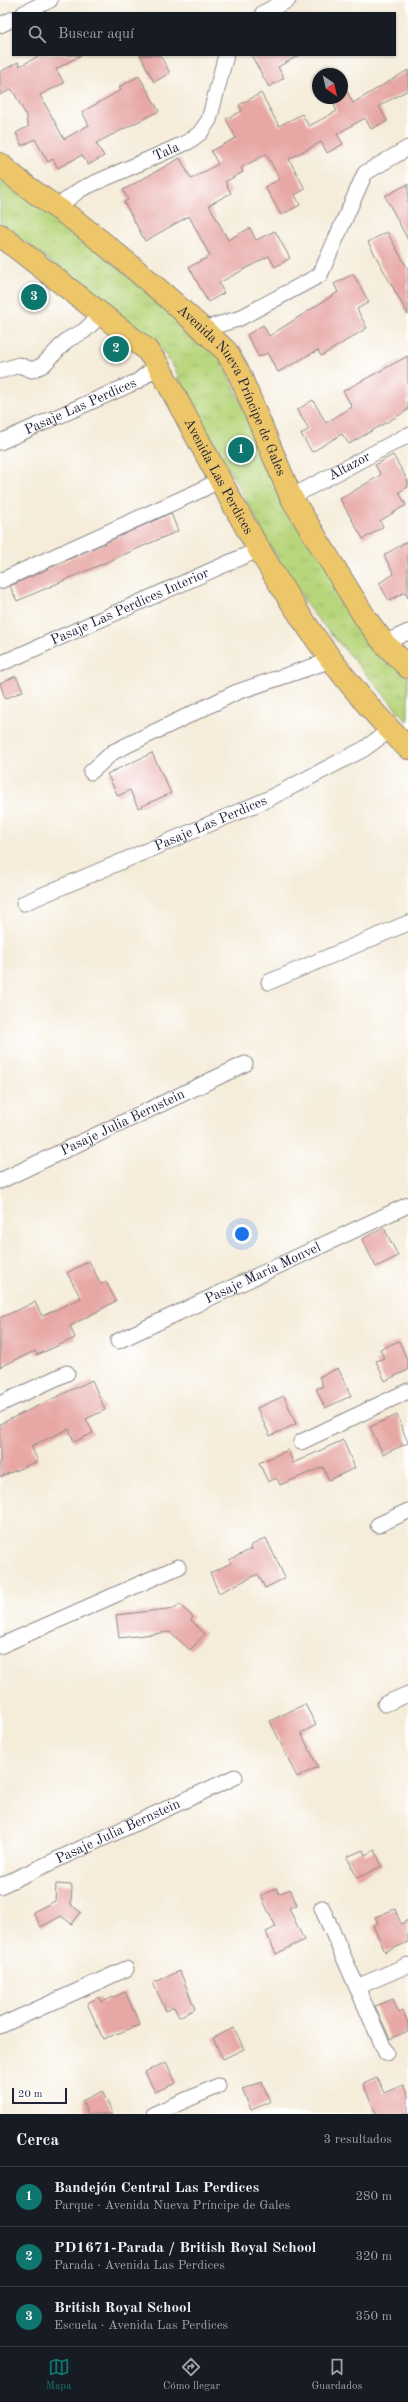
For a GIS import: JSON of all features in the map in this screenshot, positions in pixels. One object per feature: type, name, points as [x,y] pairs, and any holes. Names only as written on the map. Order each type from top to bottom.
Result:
[{"type":"main road","name":"Avenida Nueva Príncipe de Gales","points":[[0,164],[12,177],[57,207],[203,329],[233,360],[291,497],[344,585],[384,643],[408,667]]},
{"type":"main road","name":"Avenida Las Perdices","points":[[0,235],[146,348],[158,365],[260,549],[296,610],[332,660],[390,730],[408,748]]},
{"type":"street","points":[[26,12],[50,0]]},
{"type":"street","points":[[265,12],[288,0]]},
{"type":"street","points":[[0,25],[12,19]]},
{"type":"street","name":"Tala","points":[[57,207],[81,189],[188,142],[200,133],[209,120],[226,56]]},
{"type":"street","points":[[203,329],[238,319],[320,275],[365,173],[408,148]]},
{"type":"street","points":[[0,371],[19,365],[32,370],[43,366],[66,340],[84,331],[102,314]]},
{"type":"street","name":"Pasaje Las Perdices","points":[[0,442],[138,381],[158,365]]},
{"type":"street","name":"Altazor","points":[[291,497],[408,435]]},
{"type":"street","points":[[0,581],[201,490],[221,479]]},
{"type":"street","name":"Pasaje Las Perdices Interior","points":[[0,664],[260,549]]},
{"type":"street","points":[[384,643],[408,632]]},
{"type":"street","points":[[91,772],[113,752],[237,692],[332,660]]},
{"type":"street","name":"Pasaje Las Perdices","points":[[24,903],[266,800],[364,749],[390,730]]},
{"type":"street","points":[[269,982],[408,923]]},
{"type":"street","name":"Pasaje Julia Bernstein","points":[[0,1181],[245,1064]]},
{"type":"street","name":"Pasaje María Monvel","points":[[118,1341],[408,1205]]},
{"type":"street","points":[[0,1404],[67,1373]]},
{"type":"street","points":[[301,1442],[408,1390]]},
{"type":"street","points":[[378,1525],[408,1511]]},
{"type":"street","points":[[0,1646],[178,1567]]},
{"type":"street","points":[[385,1704],[408,1694]]},
{"type":"street","name":"Pasaje Julia Bernstein","points":[[0,1886],[235,1777]]},
{"type":"street","points":[[322,1908],[386,2053]]},
{"type":"street","points":[[357,1987],[408,1965]]},
{"type":"street","points":[[0,2026],[126,1969]]},
{"type":"street","points":[[154,2114],[218,2086]]},
{"type":"green space","points":[[0,175],[70,228],[201,338],[220,357],[289,505],[408,677],[408,722],[312,612],[271,548],[241,490],[192,409],[175,369],[157,343],[0,223]]},
{"type":"building","points":[[39,56],[79,56],[56,69],[64,83],[40,95],[64,139],[89,125],[82,112],[121,90],[119,87],[139,76],[159,111],[96,143],[104,156],[88,165],[82,155],[58,168],[53,159],[48,162],[35,139],[22,146],[16,133],[29,126],[26,120],[28,119],[12,89],[0,95],[0,72],[18,62],[20,66]]},
{"type":"building","points":[[141,56],[161,56],[170,73],[154,82]]},
{"type":"building","points":[[252,56],[298,56],[278,67],[284,78],[269,87]]},
{"type":"building","points":[[408,70],[408,90],[379,106],[387,121],[371,129],[365,118],[337,134],[343,144],[327,153],[321,142],[289,159],[305,189],[295,195],[300,205],[281,215],[265,187],[280,179],[266,154],[241,168],[243,172],[225,182],[231,193],[209,205],[228,240],[250,228],[256,240],[275,231],[290,258],[275,267],[269,256],[219,283],[224,293],[208,302],[189,267],[210,256],[189,216],[145,241],[124,202],[128,200],[123,190],[180,158],[191,179],[218,164],[211,151],[236,138],[226,119],[242,111],[239,105],[261,93],[279,126],[302,114],[309,126],[337,111],[334,104],[348,104],[348,94],[353,103]]},
{"type":"building","points":[[408,184],[408,240],[385,196]]},
{"type":"building","points":[[387,232],[408,269],[408,315],[368,242]]},
{"type":"building","points":[[353,274],[369,302],[357,309],[367,328],[321,356],[318,350],[278,372],[267,353],[259,357],[247,335],[263,325],[269,336],[338,292],[334,284]]},
{"type":"building","points":[[408,356],[408,410],[349,444],[342,434],[312,452],[301,434],[309,429],[297,410],[313,400],[326,423],[352,407],[343,391]]},
{"type":"building","points":[[393,455],[408,481],[408,487],[399,492],[406,505],[380,521],[383,527],[363,539],[340,499],[381,475],[375,465]]},
{"type":"building","points":[[171,513],[178,531],[17,601],[10,586]]},
{"type":"building","points":[[408,541],[408,598],[405,592],[389,601],[379,583],[394,574],[384,555]]},
{"type":"building","points":[[16,676],[23,691],[5,699],[0,683]]},
{"type":"building","points":[[152,753],[171,793],[138,808],[130,790],[118,796],[107,774]]},
{"type":"building","points":[[384,1228],[398,1256],[376,1267],[362,1239]]},
{"type":"building","points":[[89,1261],[101,1284],[106,1282],[116,1301],[70,1326],[75,1338],[37,1355],[35,1351],[0,1367],[0,1318],[35,1302],[42,1316],[81,1298],[67,1273]]},
{"type":"building","points":[[399,1341],[408,1362],[408,1370],[385,1381],[376,1361],[384,1358],[380,1349]]},
{"type":"building","points":[[338,1368],[351,1396],[325,1408],[316,1389],[323,1386],[319,1377]]},
{"type":"building","points":[[92,1380],[105,1410],[86,1419],[93,1433],[74,1442],[69,1429],[31,1446],[38,1461],[0,1477],[0,1424]]},
{"type":"building","points":[[284,1396],[296,1424],[270,1436],[257,1408]]},
{"type":"building","points":[[397,1415],[408,1443],[383,1454],[370,1427]]},
{"type":"building","points":[[343,1440],[355,1468],[329,1480],[323,1467],[280,1485],[277,1478],[268,1482],[259,1463],[288,1450],[293,1463]]},
{"type":"building","points":[[266,1538],[285,1578],[265,1588],[258,1574],[219,1593],[210,1573],[231,1563],[229,1560],[252,1549],[250,1546]]},
{"type":"building","points":[[179,1604],[193,1617],[191,1620],[205,1634],[190,1650],[170,1632],[119,1638],[116,1615],[176,1608]]},
{"type":"building","points":[[305,1704],[316,1725],[301,1733],[318,1767],[297,1777],[270,1721]]},
{"type":"building","points":[[363,1850],[365,1855],[375,1850],[382,1866],[357,1878],[347,1857]]},
{"type":"building","points":[[56,1884],[72,1885],[71,1905],[81,1912],[72,1924],[61,1916],[41,1927],[33,1912],[55,1901]]},
{"type":"building","points":[[277,1888],[279,1894],[290,1889],[297,1905],[289,1908],[304,1940],[276,1954],[266,1932],[276,1927],[261,1896]]},
{"type":"building","points":[[395,1909],[401,1924],[408,1920],[408,1942],[385,1952],[373,1925],[378,1923],[375,1917]]},
{"type":"building","points":[[180,1971],[195,2009],[179,2017],[174,2007],[166,2011],[153,1983]]},
{"type":"building","points":[[125,1992],[140,2025],[103,2039],[87,2003],[100,1997],[102,2002]]},
{"type":"building","points":[[393,1999],[399,2013],[403,2011],[408,2023],[408,2031],[390,2039],[375,2006]]},
{"type":"building","points":[[234,2028],[244,2049],[223,2059],[213,2038]]},
{"type":"building","points":[[166,2062],[176,2083],[155,2092],[145,2072]]},
{"type":"building","points":[[377,2078],[384,2093],[403,2085],[408,2095],[408,2114],[376,2114],[363,2084]]},
{"type":"building","points":[[262,2082],[270,2102],[251,2110],[242,2089]]},
{"type":"building","points":[[102,2091],[113,2114],[88,2114],[82,2101]]},
{"type":"place","name":"British Royal School","points":[[34,297]]},
{"type":"place","name":"PD1671-Parada / British Royal School","points":[[116,349]]},
{"type":"place","name":"Bandejón Central Las Perdices","points":[[241,450]]}]
